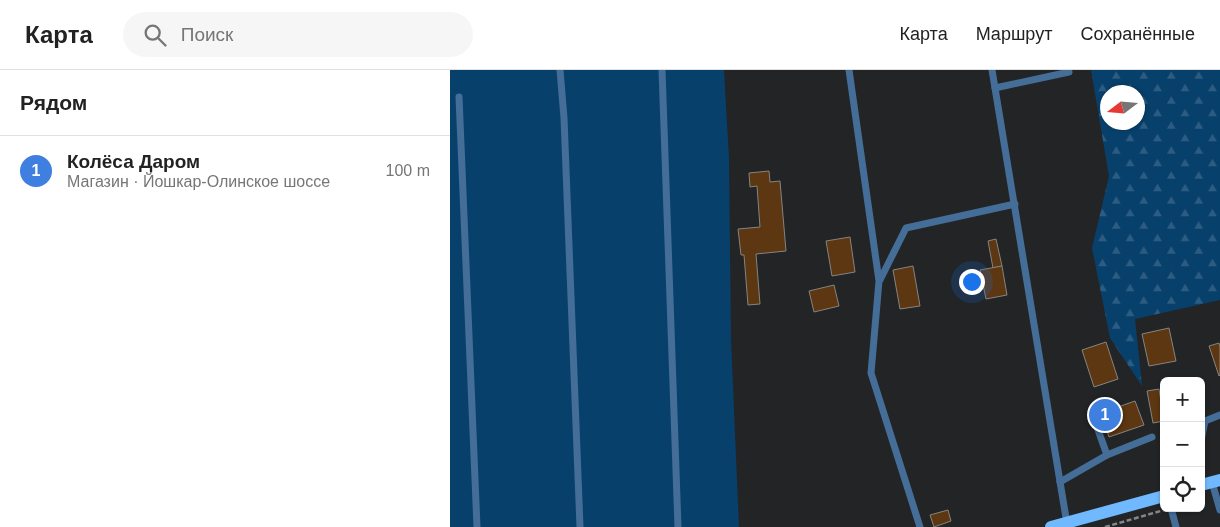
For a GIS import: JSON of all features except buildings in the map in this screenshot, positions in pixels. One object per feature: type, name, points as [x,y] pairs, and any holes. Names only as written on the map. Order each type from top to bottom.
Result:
[{"type":"main road","points":[[1051,527],[1067,525],[1160,497]]},
{"type":"lane","points":[[560,70],[564,118],[580,527]]},
{"type":"lane","points":[[662,70],[678,527]]},
{"type":"lane","points":[[850,70],[879,281],[871,373],[920,527]]},
{"type":"lane","points":[[992,70],[1067,525]]},
{"type":"lane","points":[[996,88],[1069,72]]},
{"type":"lane","points":[[459,97],[477,527]]},
{"type":"lane","points":[[879,281],[906,228],[1015,204]]},
{"type":"lane","points":[[1092,413],[1107,456]]},
{"type":"lane","points":[[1205,422],[1220,415]]},
{"type":"lane","points":[[1060,482],[1107,456],[1152,437]]},
{"type":"lane","points":[[1211,483],[1220,510]]},
{"type":"lane","points":[[1171,512],[1176,527]]},
{"type":"path","points":[[1105,527],[1160,511]]},
{"type":"green space","points":[[450,70],[724,70],[729,158],[731,339],[739,527],[450,527]]},
{"type":"green space","points":[[1091,70],[1220,70],[1220,300],[1135,319],[1142,386],[1110,338],[1092,248],[1109,176],[1101,130],[1145,130],[1145,85],[1100,85],[1100,123]]},
{"type":"place","name":"Колёса Даром","points":[[1105,415]]}]
